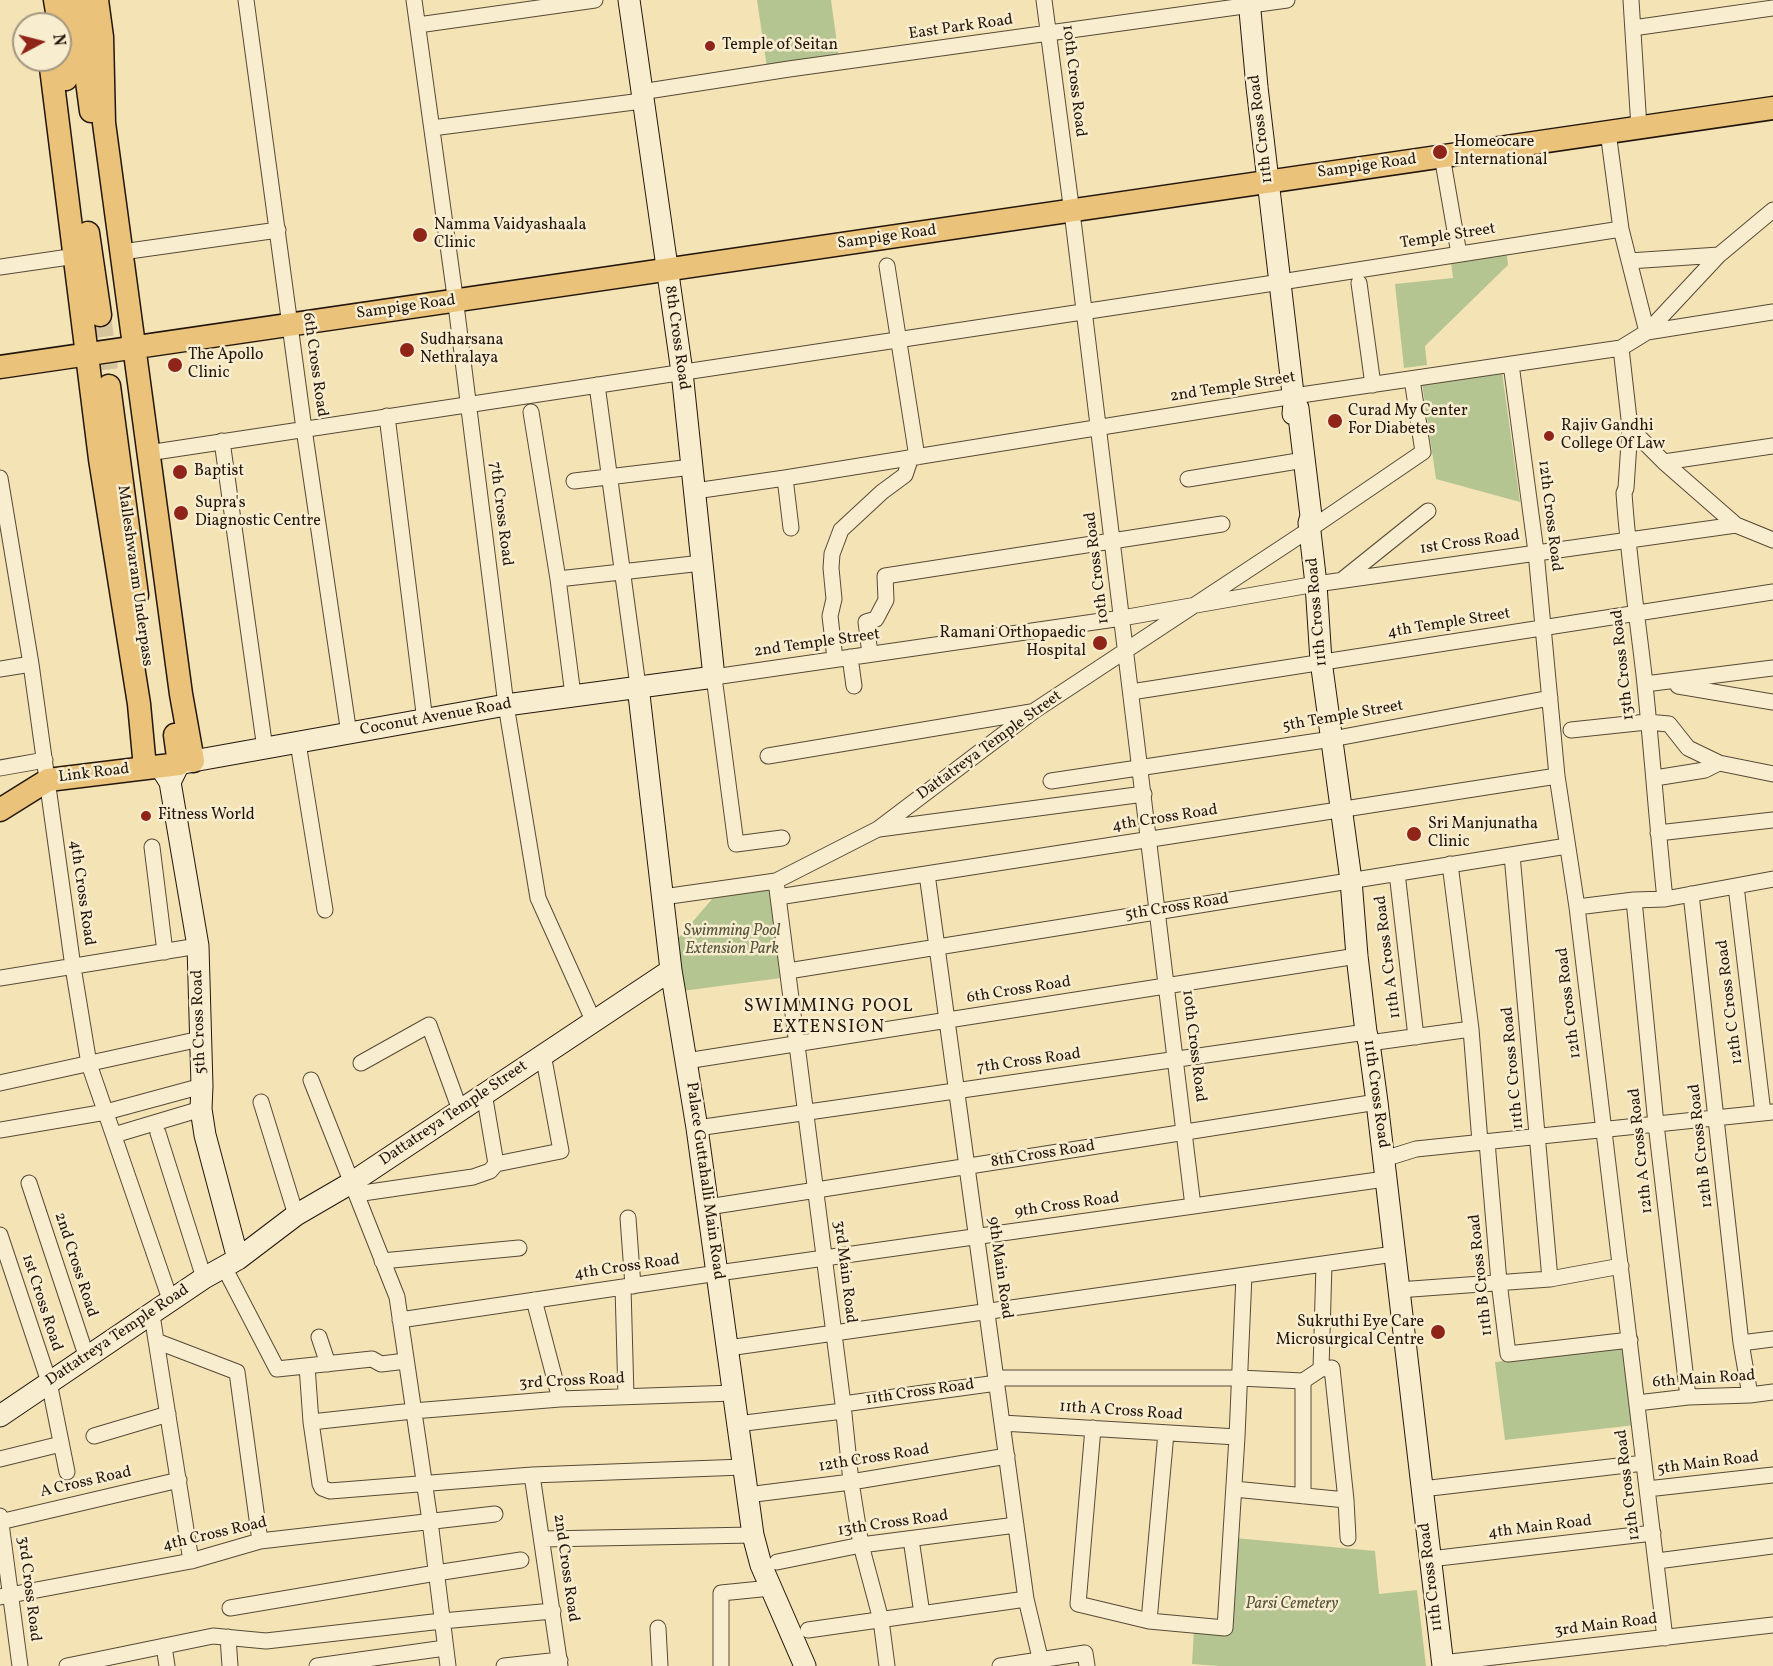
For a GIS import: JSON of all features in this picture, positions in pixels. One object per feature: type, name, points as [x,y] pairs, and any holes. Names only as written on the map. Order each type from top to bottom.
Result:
[{"type":"main road","points":[[67,72],[109,314],[76,0]]},
{"type":"main road","points":[[97,0],[102,37],[104,123],[181,694],[169,768]]},
{"type":"main road","points":[[52,72],[100,459],[139,704],[169,768]]},
{"type":"main road","name":"Sampige Road","points":[[0,367],[1773,108]]},
{"type":"main road","name":"Malleshwaram Underpass","points":[[169,768],[119,385],[174,720]]},
{"type":"main road","name":"5th Cross Road","points":[[169,768],[174,720]]},
{"type":"main road","name":"Link Road","points":[[0,810],[47,770],[169,768]]},
{"type":"street","name":"6th Cross Road","points":[[246,0],[304,429],[349,734]]},
{"type":"street","name":"7th Cross Road","points":[[414,0],[455,300],[506,705],[538,898],[593,1020]]},
{"type":"street","points":[[417,25],[595,0]]},
{"type":"street","name":"8th Cross Road","points":[[629,0],[682,372],[714,677]]},
{"type":"street","name":"10th Cross Road","points":[[1044,0],[1099,427],[1193,1206]]},
{"type":"street","name":"East Park Road","points":[[432,128],[642,97],[789,69],[1048,34],[1249,3],[1287,0]]},
{"type":"street","points":[[1631,0],[1639,128]]},
{"type":"street","name":"11th Cross Road","points":[[1249,3],[1294,399],[1298,408],[1304,451],[1321,661],[1352,880],[1358,956],[1442,1665]]},
{"type":"street","points":[[1633,28],[1773,8]]},
{"type":"street","points":[[1608,132],[1621,229],[1647,332]]},
{"type":"street","points":[[1442,156],[1459,254]]},
{"type":"street","points":[[1647,332],[1719,255],[1773,210]]},
{"type":"street","name":"Temple Street","points":[[148,453],[1281,282],[1358,276],[1459,254],[1621,229]]},
{"type":"street","points":[[122,252],[278,230]]},
{"type":"street","points":[[1629,261],[1719,255]]},
{"type":"street","points":[[0,267],[76,256]]},
{"type":"street","points":[[854,686],[830,616],[834,599],[832,554],[841,530],[882,492],[904,476],[914,457],[886,266]]},
{"type":"street","points":[[1358,276],[1373,385]]},
{"type":"street","name":"2nd Temple Street","points":[[695,491],[1622,348],[1647,332],[1773,312]]},
{"type":"street","points":[[1622,348],[1630,428],[1664,462],[1736,525],[1773,540]]},
{"type":"street","name":"12th Cross Road","points":[[1511,364],[1536,552],[1557,776],[1577,907],[1665,1638]]},
{"type":"street","name":"Dattatreya Temple Street","points":[[663,897],[776,881],[878,829],[1034,711],[1423,452],[1412,379]]},
{"type":"street","points":[[597,385],[638,686]]},
{"type":"street","name":"11th Cross Road","points":[[1294,399],[1292,409],[1305,517],[1310,526]]},
{"type":"street","points":[[531,412],[558,579],[573,695]]},
{"type":"street","points":[[387,416],[425,721]]},
{"type":"street","name":"13th Cross Road","points":[[1630,428],[1624,493],[1627,539],[1655,778],[1665,899]]},
{"type":"street","points":[[222,441],[265,749]]},
{"type":"street","points":[[1664,462],[1773,446]]},
{"type":"street","points":[[1188,479],[1298,461]]},
{"type":"street","points":[[574,481],[693,467]]},
{"type":"street","name":"4th Cross Road","points":[[0,478],[31,664],[73,967],[89,1064],[171,1302]]},
{"type":"street","points":[[785,478],[791,528]]},
{"type":"street","points":[[1342,580],[1428,511]]},
{"type":"street","points":[[870,654],[866,622],[876,618],[886,600],[885,576],[1222,524]]},
{"type":"street","name":"1st Cross Road","points":[[1316,584],[1736,525]]},
{"type":"street","points":[[558,579],[702,563]]},
{"type":"street","name":"2nd Temple Street","points":[[714,677],[1122,618],[1316,584]]},
{"type":"street","name":"4th Temple Street","points":[[1131,692],[1773,592]]},
{"type":"street","points":[[0,669],[31,664]]},
{"type":"street","points":[[1645,684],[1773,668]]},
{"type":"street","points":[[714,677],[736,844],[782,838]]},
{"type":"street","name":"Coconut Avenue Road","points":[[169,768],[506,705],[714,677]]},
{"type":"street","points":[[1663,683],[1773,702]]},
{"type":"street","name":"Palace Guttahalli Main Road","points":[[638,686],[671,970],[697,1128],[753,1535],[761,1565],[805,1666]]},
{"type":"street","name":"5th Temple Street","points":[[1051,782],[1332,739],[1550,698]]},
{"type":"street","points":[[768,756],[1034,711]]},
{"type":"street","points":[[1571,730],[1647,723],[1669,724],[1688,748],[1719,763],[1773,774]]},
{"type":"street","points":[[298,743],[325,910]]},
{"type":"street","points":[[1655,778],[1705,770],[1719,763]]},
{"type":"street","points":[[0,768],[47,770]]},
{"type":"street","name":"5th Cross Road","points":[[169,768],[198,946],[201,1109],[231,1263]]},
{"type":"street","name":"4th Cross Road","points":[[778,897],[1557,776]]},
{"type":"street","points":[[878,829],[1144,794]]},
{"type":"street","points":[[1658,833],[1773,820]]},
{"type":"street","name":"5th Cross Road","points":[[788,971],[1567,846]]},
{"type":"street","points":[[152,847],[165,952]]},
{"type":"street","name":"11th C Cross Road","points":[[1512,855],[1539,1136],[1550,1279]]},
{"type":"street","name":"11th B Cross Road","points":[[1450,864],[1508,1354],[1630,1340]]},
{"type":"street","name":"11th A Cross Road","points":[[1396,873],[1416,1037]]},
{"type":"street","name":"9th Main Road","points":[[927,874],[1026,1599],[1042,1663]]},
{"type":"street","points":[[1577,907],[1634,900],[1665,899],[1773,879]]},
{"type":"street","name":"3rd Main Road","points":[[776,881],[851,1482],[861,1545],[881,1620],[887,1666]]},
{"type":"street","name":"12th C Cross Road","points":[[1736,886],[1770,1114]]},
{"type":"street","name":"12th B Cross Road","points":[[1692,894],[1742,1343],[1750,1395]]},
{"type":"street","name":"12th A Cross Road","points":[[1634,900],[1656,1124],[1688,1397]]},
{"type":"street","points":[[0,978],[198,946]]},
{"type":"street","name":"6th Cross Road","points":[[686,1061],[1358,956]]},
{"type":"street","name":"Dattatreya Temple Street","points":[[231,1263],[296,1215],[354,1188],[484,1093],[671,970]]},
{"type":"street","points":[[361,1063],[429,1024],[460,1110]]},
{"type":"street","name":"7th Cross Road","points":[[697,1128],[1176,1059],[1368,1037],[1416,1037],[1471,1029]]},
{"type":"street","points":[[0,1083],[200,1040]]},
{"type":"street","points":[[354,1188],[473,1177],[490,1171],[496,1164],[561,1151],[543,1054]]},
{"type":"street","points":[[311,1080],[397,1297],[430,1521],[448,1666]]},
{"type":"street","points":[[0,1130],[106,1112],[202,1086]]},
{"type":"street","points":[[484,1093],[496,1164]]},
{"type":"street","points":[[261,1102],[296,1215]]},
{"type":"street","name":"8th Cross Road","points":[[708,1207],[1377,1102]]},
{"type":"street","points":[[114,1135],[201,1109]]},
{"type":"street","points":[[1384,1169],[1416,1149],[1770,1114]]},
{"type":"street","points":[[158,1133],[204,1278]]},
{"type":"street","name":"9th Cross Road","points":[[718,1273],[1193,1206],[1384,1169]]},
{"type":"street","name":"2nd Cross Road","points":[[29,1183],[87,1358]]},
{"type":"street","points":[[626,1396],[628,1218]]},
{"type":"street","name":"1st Cross Road","points":[[0,1235],[49,1382],[67,1472]]},
{"type":"street","points":[[382,1261],[519,1248]]},
{"type":"street","points":[[728,1348],[1394,1254]]},
{"type":"street","points":[[231,1263],[277,1369],[372,1359],[381,1364],[406,1361]]},
{"type":"street","name":"Dattatreya Temple Road","points":[[0,1416],[204,1278],[231,1263]]},
{"type":"street","points":[[1321,1369],[1324,1264]]},
{"type":"street","points":[[1398,1290],[1550,1279],[1621,1266]]},
{"type":"street","name":"4th Cross Road","points":[[400,1320],[718,1273]]},
{"type":"street","points":[[1093,1428],[1078,1604],[1149,1621],[1225,1628],[1244,1275]]},
{"type":"street","points":[[534,1300],[560,1399]]},
{"type":"street","points":[[152,1315],[191,1561]]},
{"type":"street","points":[[319,1337],[328,1364]]},
{"type":"street","points":[[1742,1343],[1773,1338]]},
{"type":"street","points":[[156,1341],[237,1372],[260,1541]]},
{"type":"street","points":[[307,1366],[310,1422],[322,1488],[330,1491],[532,1475],[743,1467]]},
{"type":"street","points":[[1303,1496],[1303,1381],[1321,1369],[1332,1368],[1348,1538]]},
{"type":"street","name":"11th Cross Road","points":[[737,1424],[996,1381],[1239,1378],[1303,1381]]},
{"type":"street","name":"6th Main Road","points":[[1637,1403],[1688,1397],[1773,1392]]},
{"type":"street","name":"3rd Cross Road","points":[[310,1422],[560,1399],[734,1393]]},
{"type":"street","points":[[94,1436],[168,1414]]},
{"type":"street","name":"11th A Cross Road","points":[[1002,1423],[1237,1437]]},
{"type":"street","points":[[1149,1621],[1166,1432]]},
{"type":"street","points":[[0,1459],[61,1444]]},
{"type":"street","name":"12th Cross Road","points":[[747,1495],[851,1482],[1007,1456]]},
{"type":"street","points":[[1422,1489],[1644,1463]]},
{"type":"street","name":"2nd Cross Road","points":[[532,1475],[560,1663]]},
{"type":"street","name":"5th Main Road","points":[[1647,1489],[1773,1475]]},
{"type":"street","name":"A Cross Road","points":[[0,1522],[178,1480]]},
{"type":"street","points":[[1234,1489],[1346,1500]]},
{"type":"street","name":"4th Cross Road","points":[[5,1596],[191,1561],[260,1541],[495,1514]]},
{"type":"street","name":"3rd Cross Road","points":[[0,1516],[5,1596],[20,1666]]},
{"type":"street","name":"13th Cross Road","points":[[777,1562],[861,1545],[1016,1525]]},
{"type":"street","name":"4th Main Road","points":[[1430,1559],[1653,1533]]},
{"type":"street","points":[[543,1539],[753,1535]]},
{"type":"street","points":[[911,1539],[922,1614]]},
{"type":"street","points":[[1657,1561],[1773,1546]]},
{"type":"street","points":[[230,1608],[436,1572],[521,1560]]},
{"type":"street","points":[[721,1666],[721,1593],[771,1588]]},
{"type":"street","points":[[808,1630],[1026,1599]]},
{"type":"street","points":[[67,1666],[110,1662],[164,1646],[213,1636],[266,1641],[553,1611]]},
{"type":"street","name":"3rd Main Road","points":[[1442,1665],[1773,1625]]},
{"type":"street","points":[[658,1628],[660,1666]]},
{"type":"street","points":[[228,1637],[230,1666]]},
{"type":"street","points":[[164,1646],[167,1666]]},
{"type":"street","points":[[317,1666],[445,1648]]},
{"type":"street","points":[[1000,1666],[1042,1663],[1085,1653],[1088,1666]]},
{"type":"street","points":[[504,1666],[560,1663]]},
{"type":"green space","points":[[757,0],[831,0],[839,58],[767,68]]},
{"type":"green space","points":[[1507,255],[1508,265],[1425,346],[1427,365],[1404,368],[1395,284],[1453,278],[1451,262]]},
{"type":"green space","points":[[1502,372],[1520,502],[1436,479],[1422,383]]},
{"type":"green space","name":"Swimming Pool Extension Park","points":[[769,890],[781,978],[682,991],[675,942],[713,898]]},
{"type":"green space","points":[[1626,1346],[1635,1425],[1505,1440],[1495,1362]]},
{"type":"green space","name":"Parsi Cemetery","points":[[1235,1538],[1375,1551],[1379,1594],[1417,1590],[1426,1666],[1192,1664],[1194,1630],[1227,1632]]},
{"type":"tunnel","points":[[100,315],[109,386]]},
{"type":"place","name":"Temple of Seitan","points":[[710,46]]},
{"type":"place","name":"Homeocare International","points":[[1440,152]]},
{"type":"place","name":"Namma Vaidyashaala Clinic","points":[[420,235]]},
{"type":"place","name":"Sudharsana Nethralaya","points":[[407,350]]},
{"type":"place","name":"The Apollo Clinic","points":[[175,365]]},
{"type":"place","name":"Curad My Center For Diabetes","points":[[1335,421]]},
{"type":"place","name":"Rajiv Gandhi College Of Law","points":[[1549,436]]},
{"type":"place","name":"Baptist","points":[[180,472]]},
{"type":"place","name":"Supra's Diagnostic Centre","points":[[181,513]]},
{"type":"place","name":"Ramani Orthopaedic Hospital","points":[[1100,643]]},
{"type":"place","name":"Fitness World","points":[[146,816]]},
{"type":"place","name":"Sri Manjunatha Clinic","points":[[1414,834]]},
{"type":"place","name":"Sukruthi Eye Care Microsurgical Centre","points":[[1438,1332]]},
{"type":"district","name":"SWIMMING POOL EXTENSION","points":[[829,1018]]}]
